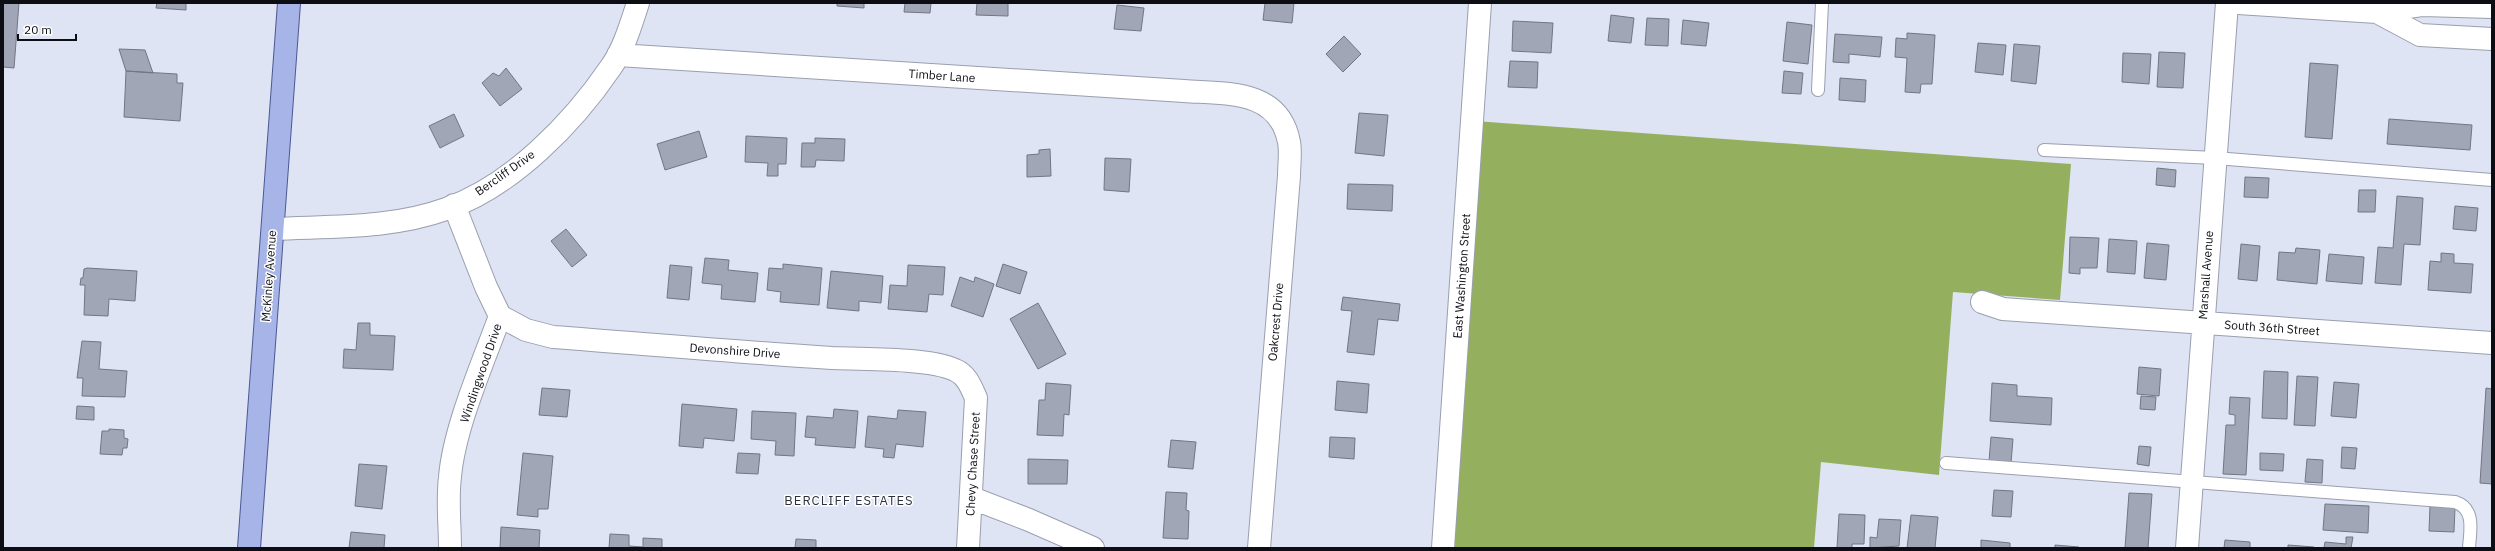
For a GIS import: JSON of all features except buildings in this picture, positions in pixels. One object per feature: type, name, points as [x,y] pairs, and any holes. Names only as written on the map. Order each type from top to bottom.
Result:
[{"type":"main road","name":"McKinley Avenue","points":[[249,548],[289,3]]},
{"type":"street","name":"Bercliff Drive","points":[[273,229],[365,226],[409,218],[454,205],[486,190],[517,168],[548,142],[582,106],[612,66],[618,55],[630,28],[638,3]]},
{"type":"street","name":"East Washington Street","points":[[1443,548],[1480,3]]},
{"type":"street","name":"Marshall Avenue","points":[[2187,548],[2202,323],[2227,3]]},
{"type":"street","points":[[2238,3],[2377,8],[2423,5],[2490,6]]},
{"type":"street","points":[[2377,8],[2420,35],[2492,39]]},
{"type":"street","name":"Timber Lane","points":[[618,55],[1232,94],[1266,103]]},
{"type":"street","name":"Oakcrest Drive","points":[[1259,548],[1289,176],[1289,142],[1280,117],[1266,103]]},
{"type":"street","name":"Windingwood Drive","points":[[450,548],[450,477],[454,455],[466,411],[500,316],[486,287],[454,205]]},
{"type":"street","name":"South 36th Street","points":[[1982,302],[2003,309],[2492,343]]},
{"type":"street","name":"Devonshire Drive","points":[[500,316],[526,330],[553,337],[940,365],[956,370],[969,381]]},
{"type":"street","name":"Chevy Chase Street","points":[[968,548],[972,498],[976,404],[969,381]]},
{"type":"street","points":[[972,498],[1029,520],[1093,548]]},
{"type":"lane","points":[[1818,90],[1822,3]]},
{"type":"lane","points":[[2044,150],[2215,158],[2492,180]]},
{"type":"lane","points":[[1946,463],[2455,502],[2464,506],[2470,515],[2469,548]]},
{"type":"green space","points":[[1475,121],[2071,164],[2060,300],[1953,292],[1939,475],[1821,462],[1814,548],[1447,548]]},
{"type":"district","name":"BERCLIFF ESTATES","points":[[849,500]]}]
